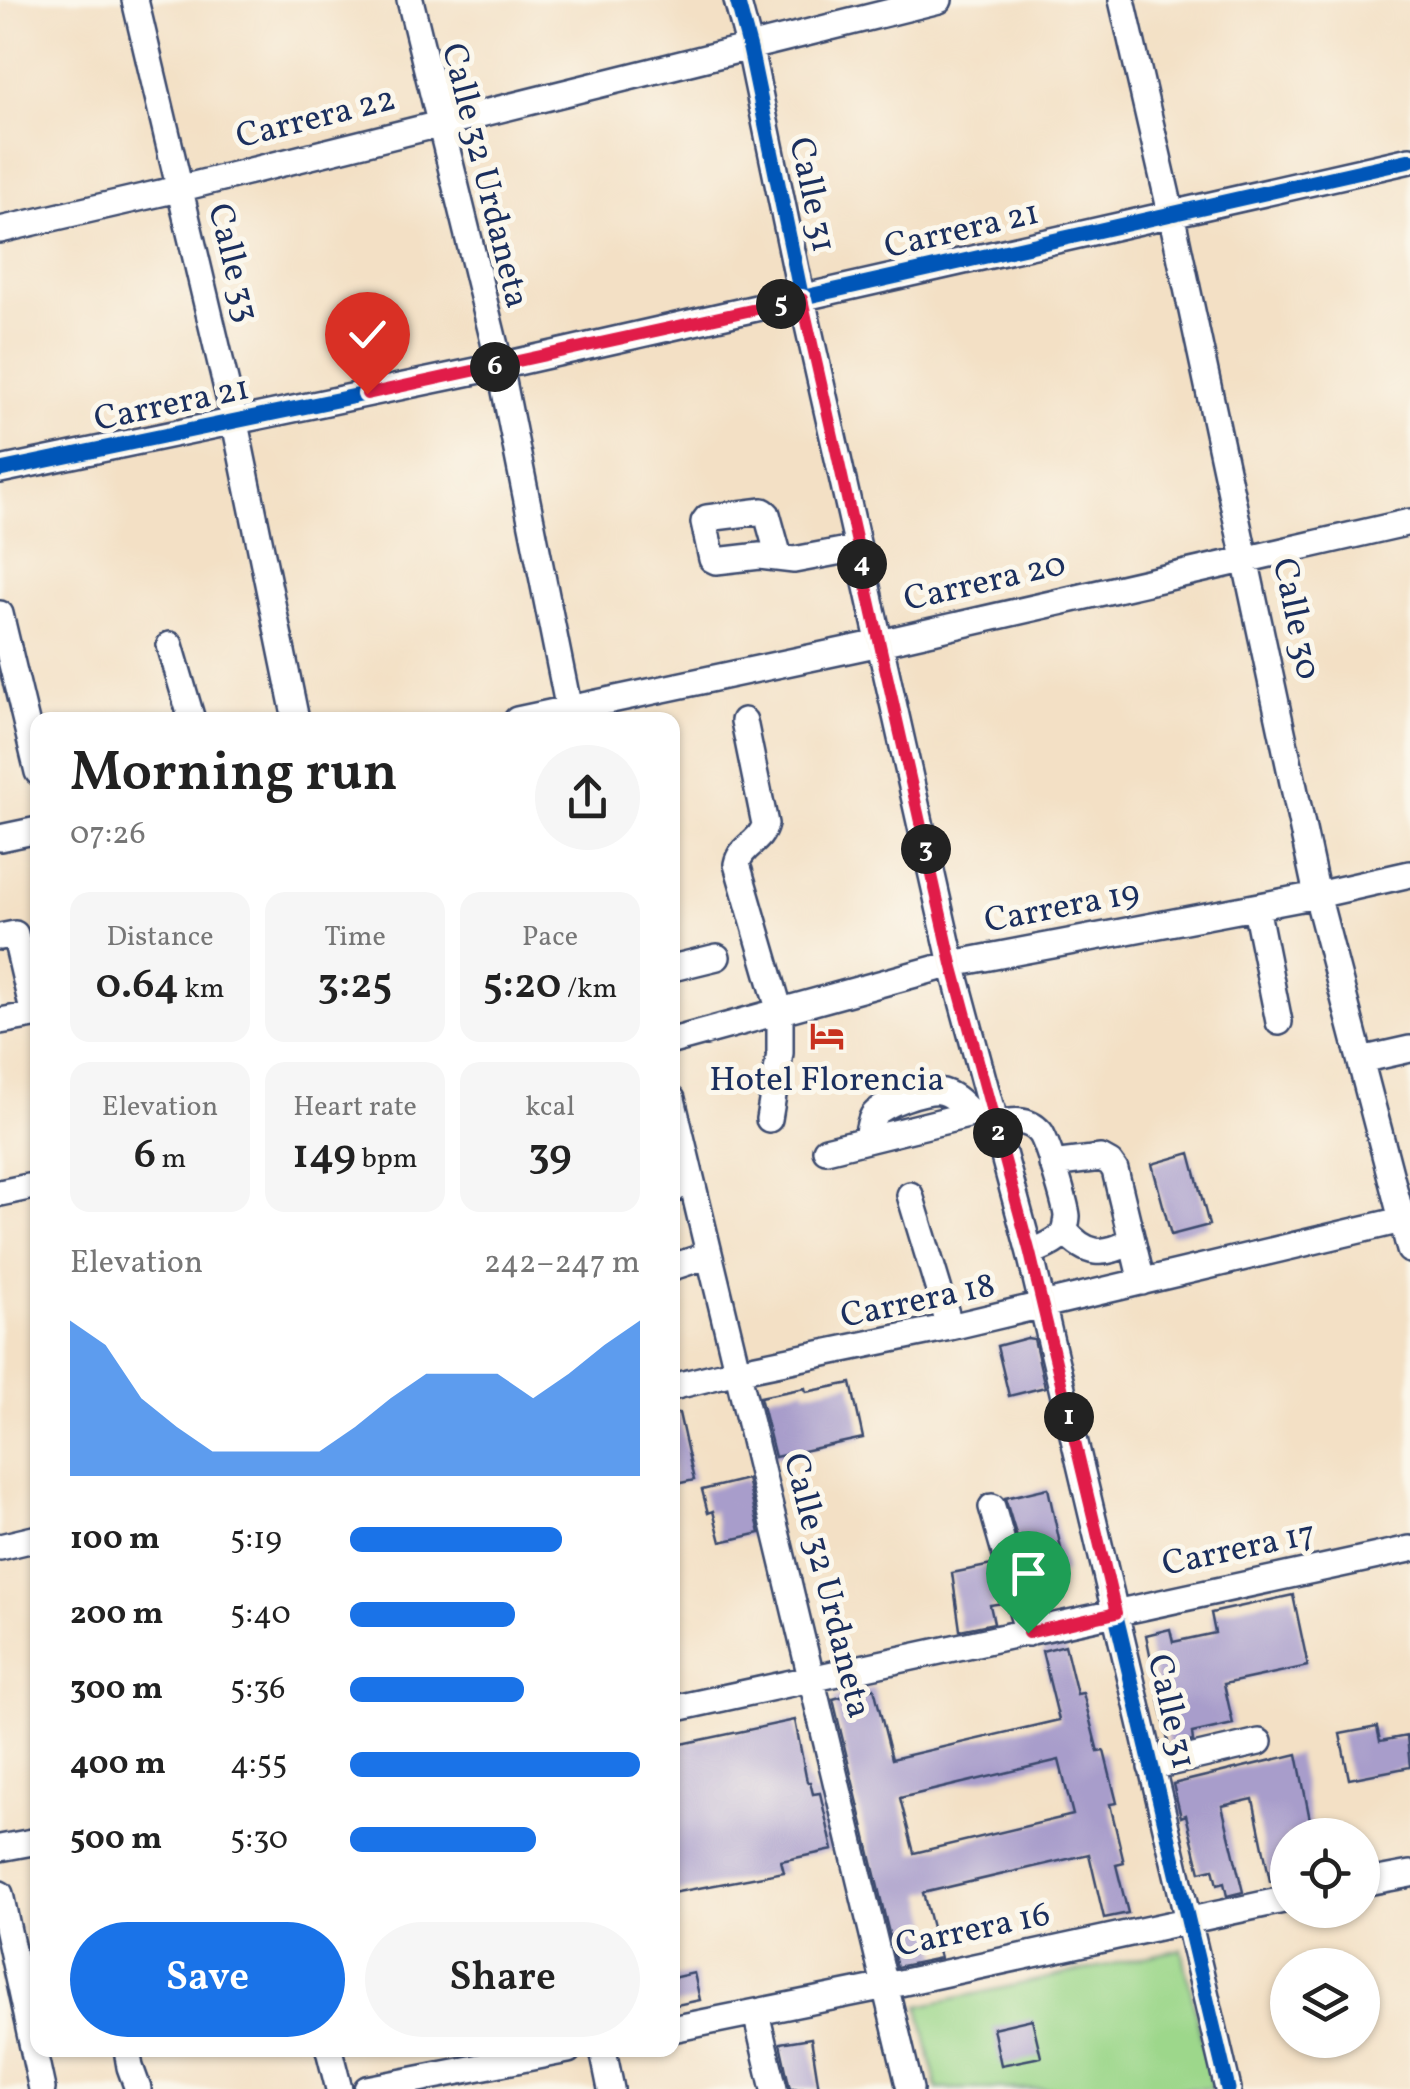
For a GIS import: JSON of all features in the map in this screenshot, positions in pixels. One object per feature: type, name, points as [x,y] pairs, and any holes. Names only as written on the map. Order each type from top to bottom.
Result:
[{"type":"street","name":"Calle 33","points":[[135,0],[235,423],[294,712]]},
{"type":"street","name":"Calle 32 Urdaneta","points":[[410,0],[500,366],[570,712]]},
{"type":"street","name":"Calle 31","points":[[737,0],[987,1115],[1030,1253],[1228,2089]]},
{"type":"street","name":"Carrera 22","points":[[0,230],[939,0]]},
{"type":"street","name":"Calle 30","points":[[1122,0],[1317,895],[1406,1219],[1410,1250]]},
{"type":"street","name":"Carrera 21","points":[[0,470],[500,366],[1410,160]]},
{"type":"street","name":"Carrera 20","points":[[579,712],[1410,522]]},
{"type":"street","points":[[779,558],[794,560],[858,548]]},
{"type":"street","points":[[0,614],[30,739]]},
{"type":"street","points":[[170,645],[190,712]]},
{"type":"street","points":[[744,721],[764,824],[760,837],[742,850],[737,864],[780,1012],[780,1052],[769,1118]]},
{"type":"street","points":[[0,838],[30,832]]},
{"type":"street","name":"Carrera 19","points":[[680,1040],[952,964],[1410,874]]},
{"type":"street","points":[[1256,906],[1279,1022]]},
{"type":"street","points":[[0,937],[15,934],[30,977]]},
{"type":"street","points":[[680,966],[717,957]]},
{"type":"street","points":[[0,1022],[30,1016]]},
{"type":"street","points":[[1361,1060],[1410,1050]]},
{"type":"street","points":[[826,1150],[867,1140],[875,1112],[918,1093],[942,1091],[987,1115],[1029,1123],[1042,1134],[1067,1217],[1060,1237],[1030,1253]]},
{"type":"street","points":[[1052,1164],[1101,1158],[1115,1170],[1142,1282]]},
{"type":"street","points":[[0,1193],[30,1187]]},
{"type":"street","name":"Calle 32 Urdaneta","points":[[680,1192],[709,1256],[910,2089]]},
{"type":"street","points":[[910,1195],[950,1328]]},
{"type":"street","name":"Carrera 18","points":[[680,1385],[950,1328],[1406,1219]]},
{"type":"street","points":[[1065,1231],[1075,1242],[1098,1252],[1132,1242]]},
{"type":"street","points":[[680,1264],[709,1256]]},
{"type":"street","points":[[992,1506],[1028,1633]]},
{"type":"street","points":[[0,1547],[30,1540]]},
{"type":"street","name":"Carrera 17","points":[[680,1707],[1410,1549]]},
{"type":"street","points":[[1151,1767],[1258,1742]]},
{"type":"street","points":[[0,1848],[30,1842]]},
{"type":"street","points":[[1380,1880],[1410,1874]]},
{"type":"street","points":[[0,1894],[30,2033]]},
{"type":"street","name":"Carrera 16","points":[[680,2028],[1270,1903]]},
{"type":"street","points":[[756,2013],[774,2089]]},
{"type":"street","points":[[35,2057],[42,2089]]},
{"type":"street","points":[[128,2057],[138,2089]]},
{"type":"street","points":[[331,2057],[338,2089]]},
{"type":"street","points":[[367,2089],[532,2057]]},
{"type":"street","points":[[604,2057],[611,2089]]},
{"type":"green space","points":[[1182,1949],[1212,2089],[937,2089],[919,2006]]},
{"type":"building","points":[[1190,1153],[1209,1225],[1171,1235],[1152,1164]]},
{"type":"building","points":[[1034,1339],[1045,1387],[1009,1396],[997,1346]]},
{"type":"building","points":[[851,1383],[863,1438],[775,1457],[760,1397]]},
{"type":"building","points":[[680,1417],[694,1480],[680,1483]]},
{"type":"building","points":[[747,1479],[760,1533],[721,1542],[713,1511],[708,1513],[702,1490]]},
{"type":"building","points":[[1048,1488],[1066,1572],[1030,1580],[1005,1498]]},
{"type":"building","points":[[992,1565],[1003,1603],[990,1605],[994,1623],[960,1630],[952,1573]]},
{"type":"building","points":[[1293,1595],[1308,1666],[1224,1684],[1233,1724],[1192,1733],[1193,1741],[1169,1746],[1146,1635],[1170,1629],[1173,1642],[1215,1633],[1211,1613]]},
{"type":"building","points":[[1065,1645],[1077,1694],[1083,1693],[1098,1752],[1104,1751],[1117,1803],[1110,1804],[1124,1863],[1116,1865],[1128,1913],[1104,1918],[1089,1854],[923,1893],[940,1958],[897,1967],[833,1699],[874,1688],[892,1759],[1059,1720],[1042,1651]],"holes":[[[1059,1760],[1073,1815],[914,1853],[900,1798]]]},
{"type":"building","points":[[795,1720],[807,1782],[813,1794],[820,1793],[833,1850],[781,1861],[784,1872],[680,1892],[680,1744]]},
{"type":"building","points":[[1377,1727],[1380,1741],[1407,1736],[1410,1767],[1349,1779],[1340,1734]]},
{"type":"building","points":[[1297,1754],[1310,1818],[1270,1818],[1270,1881],[1253,1799],[1222,1806],[1243,1892],[1227,1896],[1224,1883],[1217,1885],[1213,1869],[1200,1872],[1186,1815],[1181,1817],[1173,1784]]},
{"type":"building","points":[[694,1973],[700,2000],[680,2004],[680,1976]]},
{"type":"building","points":[[1032,2019],[1041,2057],[1001,2065],[993,2028]]},
{"type":"building","points":[[811,2038],[819,2089],[790,2089],[780,2043]]},
{"type":"cycle path","points":[[737,0],[952,964],[1030,1253],[1228,2089]]},
{"type":"cycle path","points":[[0,470],[500,366],[1410,160]]},
{"type":"place","name":"Hotel Florencia","points":[[827,1036]]},
{"type":"route","points":[[367,394],[802,299],[952,964],[1030,1253],[1116,1613],[1028,1633]]}]
